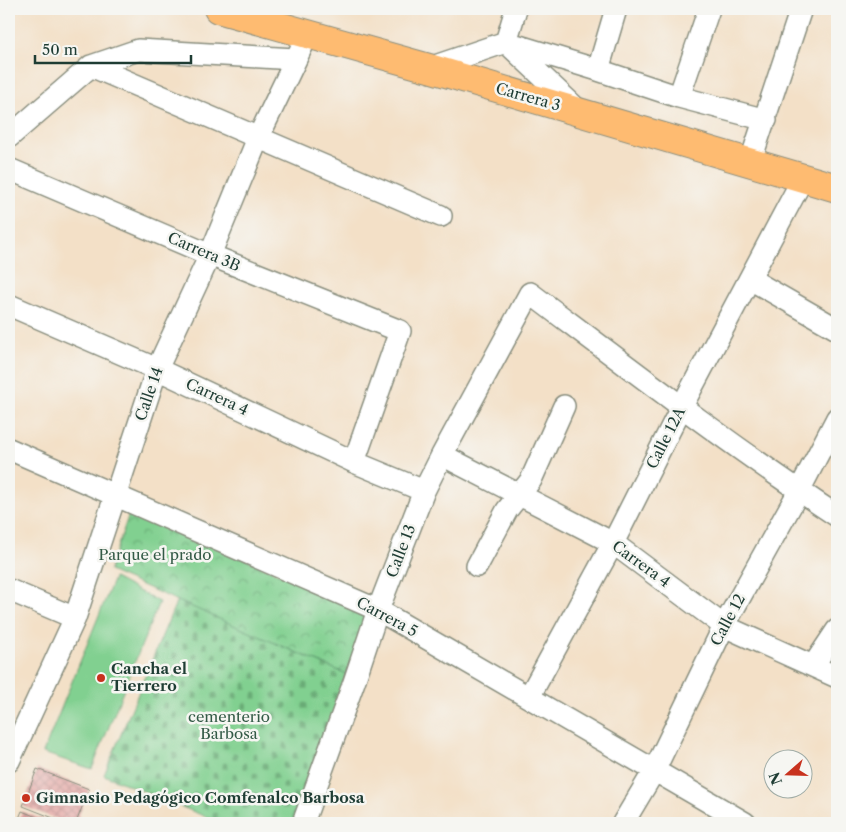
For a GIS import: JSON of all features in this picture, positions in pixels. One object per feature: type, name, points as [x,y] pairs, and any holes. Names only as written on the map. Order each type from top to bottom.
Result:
[{"type":"main road","name":"Carrera 3","points":[[218,9],[429,68],[837,188]]},
{"type":"street","points":[[506,42],[516,9]]},
{"type":"street","points":[[598,70],[616,9]]},
{"type":"street","points":[[679,97],[710,9]]},
{"type":"street","points":[[750,163],[766,120],[801,9]]},
{"type":"street","name":"Calle 14","points":[[10,758],[75,618],[157,369],[210,255],[258,138],[308,34]]},
{"type":"street","points":[[506,42],[581,112]]},
{"type":"street","points":[[429,68],[506,42],[679,97],[766,120]]},
{"type":"street","points":[[9,137],[91,66],[138,50],[296,59]]},
{"type":"street","points":[[91,66],[441,216]]},
{"type":"street","name":"Carrera 3B","points":[[9,169],[210,255],[400,331],[354,462]]},
{"type":"street","name":"Calle 12A","points":[[529,697],[613,543],[681,408],[803,178]]},
{"type":"street","points":[[750,279],[837,329]]},
{"type":"street","name":"Calle 13","points":[[303,823],[378,610],[424,491],[530,293],[681,408]]},
{"type":"street","name":"Carrera 4","points":[[9,305],[157,369],[354,462],[424,491]]},
{"type":"street","points":[[477,566],[507,510],[531,480],[564,406]]},
{"type":"street","points":[[681,408],[837,516]]},
{"type":"street","name":"Calle 12","points":[[623,823],[654,771],[724,626],[837,418]]},
{"type":"street","name":"Carrera 5","points":[[9,449],[378,610],[745,823]]},
{"type":"street","name":"Carrera 4","points":[[442,455],[613,543],[724,626],[837,677]]},
{"type":"street","points":[[9,590],[75,618]]},
{"type":"street","points":[[813,666],[837,630]]},
{"type":"green space","name":"Parque el prado","points":[[131,508],[369,614],[351,676],[109,571]]},
{"type":"green space","name":"Cancha el Tierrero","points":[[114,578],[159,602],[92,769],[43,753]]},
{"type":"green space","name":"cementerio Barbosa","points":[[177,600],[351,676],[294,823],[221,823],[104,775]]},
{"type":"building","points":[[37,769],[89,789],[76,823],[66,823],[23,806]]},
{"type":"building","points":[[22,811],[51,823],[17,823]]},
{"type":"place","name":"Cancha el Tierrero","points":[[101,678]]},
{"type":"place","name":"Gimnasio Pedagógico Comfenalco Barbosa","points":[[26,798]]}]
